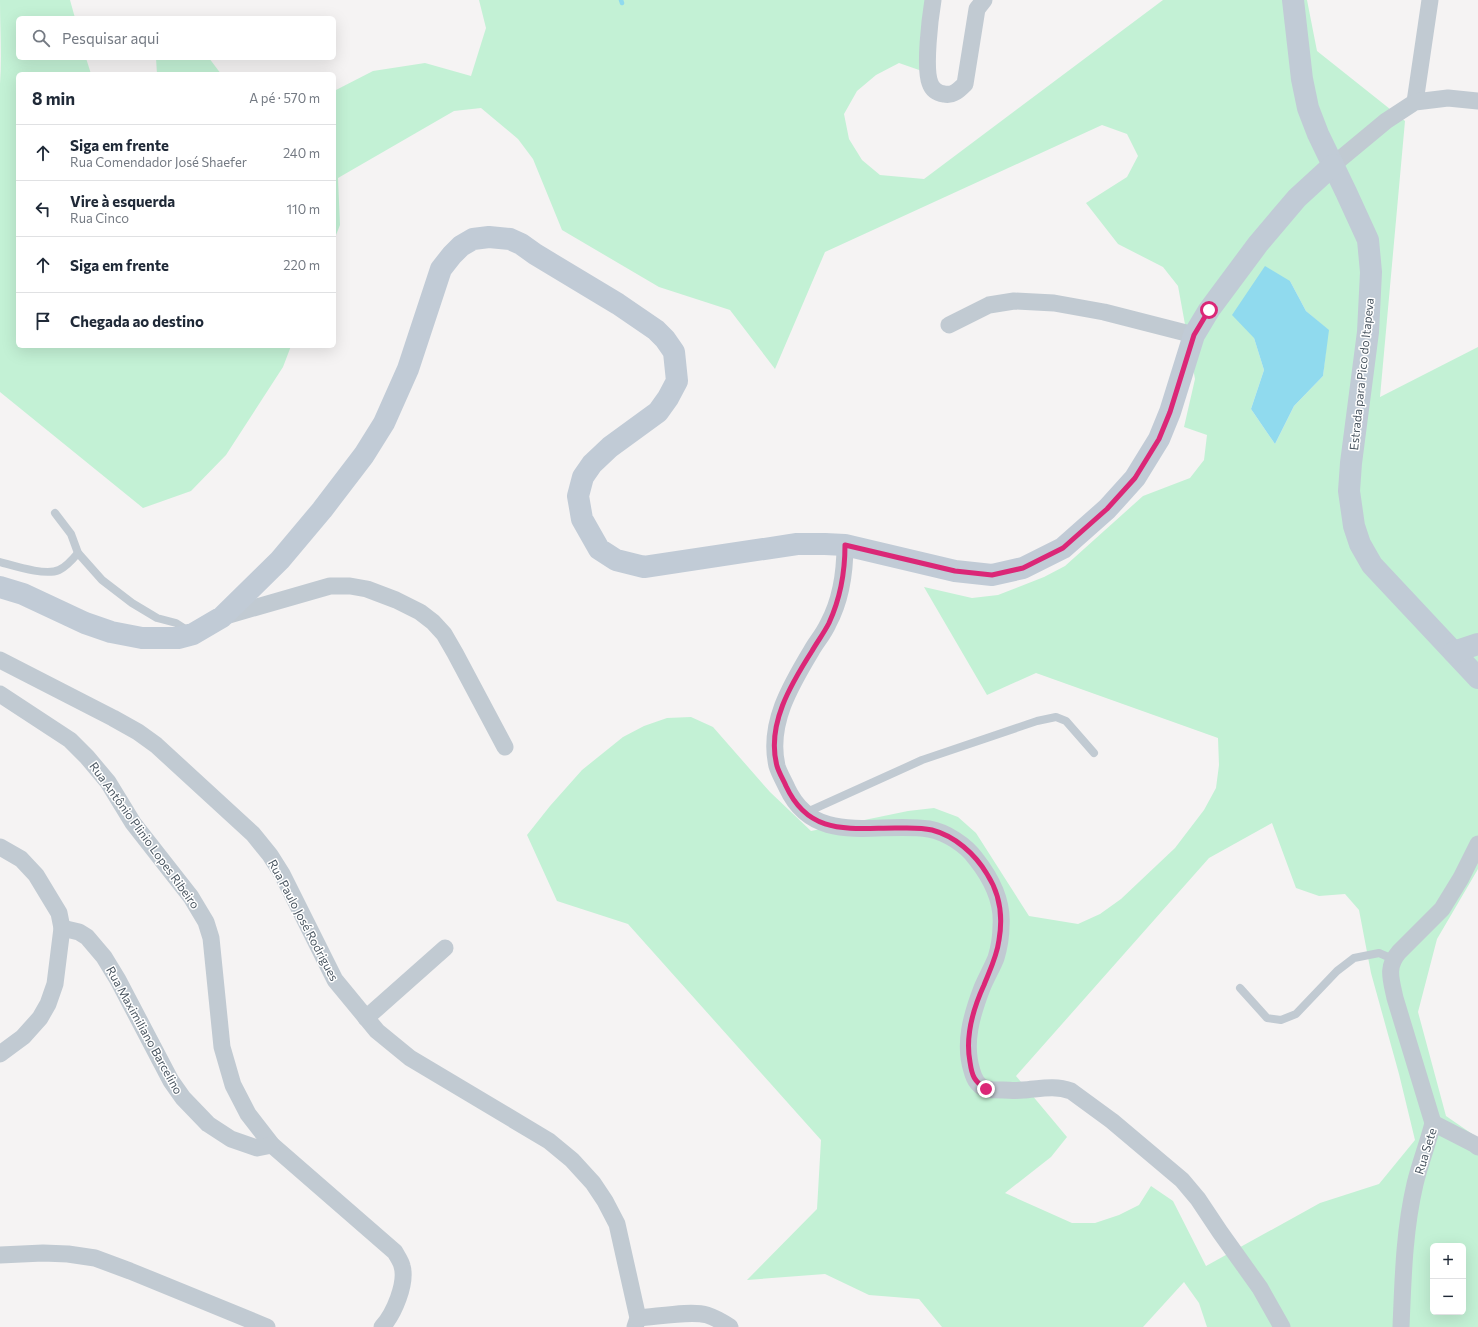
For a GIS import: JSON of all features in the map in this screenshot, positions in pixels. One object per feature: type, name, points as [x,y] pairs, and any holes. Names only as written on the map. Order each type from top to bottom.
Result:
[{"type":"street","points":[[933,0],[927,72],[930,84],[935,91],[950,95],[959,90],[965,84],[977,9],[984,0]]},
{"type":"street","name":"Estrada para Pico do Itapeva","points":[[1294,0],[1302,79],[1308,108],[1318,134],[1368,240],[1371,272],[1368,332],[1350,463],[1349,491],[1354,526],[1360,544],[1372,565],[1478,678]]},
{"type":"street","points":[[1415,102],[1430,0]]},
{"type":"street","points":[[0,587],[23,594],[85,623],[110,632],[142,638],[178,638],[193,634],[222,617],[280,560],[322,510],[364,455],[384,423],[408,369],[441,269],[461,246],[473,239],[489,237],[510,239],[521,244],[618,304],[656,330],[665,339],[674,352],[677,381],[668,398],[658,412],[610,447],[592,464],[583,477],[578,496],[582,519],[599,549],[616,560],[644,566],[797,544],[845,545],[955,571],[992,575],[1023,568],[1063,548],[1107,509],[1135,478],[1159,439],[1170,412],[1194,335],[1209,310],[1263,238],[1297,198],[1333,165],[1386,121],[1415,102],[1448,98],[1478,101]]},
{"type":"street","points":[[949,325],[989,305],[1014,301],[1054,303],[1104,312],[1194,335]]},
{"type":"street","points":[[845,545],[845,561],[841,588],[834,609],[828,624],[789,690],[780,714],[774,738],[777,767],[788,791],[804,813],[820,823],[854,829],[930,829],[946,835],[961,844],[974,856],[987,874],[994,888],[998,897],[1001,916],[996,958],[982,987],[970,1021],[968,1053],[971,1068],[977,1083],[986,1089],[1021,1091],[1051,1088],[1064,1089],[1077,1095],[1112,1121],[1177,1175],[1198,1199],[1260,1288],[1282,1327]]},
{"type":"street","points":[[222,617],[330,586],[350,586],[367,589],[396,600],[420,612],[433,622],[444,634],[505,746]]},
{"type":"street","points":[[1454,652],[1478,644]]},
{"type":"street","name":"Rua Paulo José Rodrigues","points":[[0,660],[113,718],[138,732],[156,745],[253,834],[270,855],[282,874],[335,980],[382,1035],[410,1058],[548,1141],[572,1160],[597,1189],[617,1224],[637,1323]]},
{"type":"street","name":"Rua Antônio Plinio Lopes Ribeiro","points":[[0,694],[70,740],[87,757],[108,782],[134,823],[191,896],[206,922],[211,938],[222,1047],[233,1084],[248,1114],[272,1145],[395,1252],[402,1266],[402,1284],[398,1300],[390,1319],[382,1327]]},
{"type":"street","points":[[1393,959],[1442,909],[1462,878],[1478,844]]},
{"type":"street","points":[[0,847],[21,859],[36,875],[49,894],[59,913],[62,928],[55,984],[48,1004],[40,1018],[23,1037],[0,1054]]},
{"type":"street","name":"Rua Maximiliano Barcelino","points":[[62,928],[79,932],[87,937],[104,957],[118,980],[171,1082],[183,1098],[208,1124],[231,1139],[257,1148],[272,1145]]},
{"type":"street","points":[[366,1018],[445,948]]},
{"type":"street","name":"Rua Sete","points":[[1393,959],[1391,965],[1391,981],[1433,1123],[1415,1183],[1408,1219],[1401,1327]]},
{"type":"street","points":[[1433,1123],[1478,1147]]},
{"type":"street","points":[[0,1255],[68,1254],[95,1258],[130,1270],[266,1327]]},
{"type":"street","points":[[637,1323],[694,1313],[720,1320],[730,1327]]},
{"type":"lane","points":[[55,512],[71,534],[78,554],[102,580],[132,603],[157,618],[181,625],[193,634]]},
{"type":"lane","points":[[0,562],[51,572],[60,570],[78,554]]},
{"type":"lane","points":[[804,813],[922,760],[1037,721],[1056,717],[1066,721],[1094,752]]},
{"type":"lane","points":[[1240,988],[1267,1018],[1280,1020],[1296,1014],[1337,971],[1354,958],[1379,954],[1393,959]]},
{"type":"green space","points":[[0,0],[70,0],[74,16],[16,16],[16,60],[87,60],[90,72],[16,72],[16,348],[290,348],[283,367],[226,455],[191,491],[143,508],[0,392]]},
{"type":"green space","points":[[479,0],[925,0],[922,71],[899,63],[876,75],[857,91],[844,114],[849,139],[862,160],[880,175],[924,179],[1163,0],[1307,0],[1317,51],[1405,121],[1380,397],[1478,347],[1478,869],[1437,939],[1418,1012],[1446,1116],[1478,1138],[1478,1327],[1207,1327],[1199,1303],[1184,1282],[1143,1327],[942,1327],[919,1299],[869,1295],[825,1274],[747,1280],[817,1209],[821,1140],[628,924],[557,901],[527,835],[582,770],[623,737],[644,726],[667,718],[691,717],[713,727],[770,792],[811,831],[908,811],[934,808],[958,817],[976,833],[1029,916],[1078,924],[1100,914],[1121,899],[1175,848],[1204,810],[1216,788],[1219,765],[1218,738],[1036,673],[987,695],[924,587],[972,598],[998,595],[1044,577],[1065,566],[1143,496],[1190,478],[1204,460],[1207,435],[1184,427],[1195,379],[1178,286],[1163,267],[1118,244],[1086,203],[1127,177],[1138,156],[1127,134],[1102,125],[825,252],[775,369],[730,310],[659,287],[562,230],[533,159],[518,139],[481,108],[454,111],[338,178],[340,225],[336,235],[336,90],[373,71],[425,63],[471,76],[486,28]],"holes":[[[1290,281],[1306,311],[1328,330],[1323,376],[1294,406],[1275,444],[1251,409],[1264,370],[1254,338]],[[1272,823],[1296,888],[1319,896],[1345,894],[1359,910],[1371,973],[1399,1074],[1415,1140],[1379,1184],[1320,1203],[1206,1266],[1173,1201],[1151,1186],[1139,1205],[1119,1215],[1095,1223],[1072,1223],[1005,1193],[1051,1157],[1067,1137],[1016,1076],[1209,858]]]},
{"type":"green space","points":[[156,60],[210,60],[220,72],[157,72]]},
{"type":"water","points":[[1265,266],[1290,281],[1306,311],[1329,330],[1323,376],[1294,406],[1275,444],[1251,409],[1264,370],[1254,338],[1232,315]]},
{"type":"route","points":[[986,1089],[977,1083],[973,1076],[968,1053],[970,1021],[982,987],[996,958],[1001,926],[998,897],[987,874],[974,856],[961,844],[946,835],[930,829],[854,829],[820,823],[804,813],[788,791],[777,767],[774,738],[780,714],[789,690],[828,624],[834,609],[841,588],[845,561],[845,545],[955,571],[992,575],[1023,568],[1063,548],[1107,509],[1135,478],[1159,439],[1170,412],[1194,335],[1209,310]]}]
